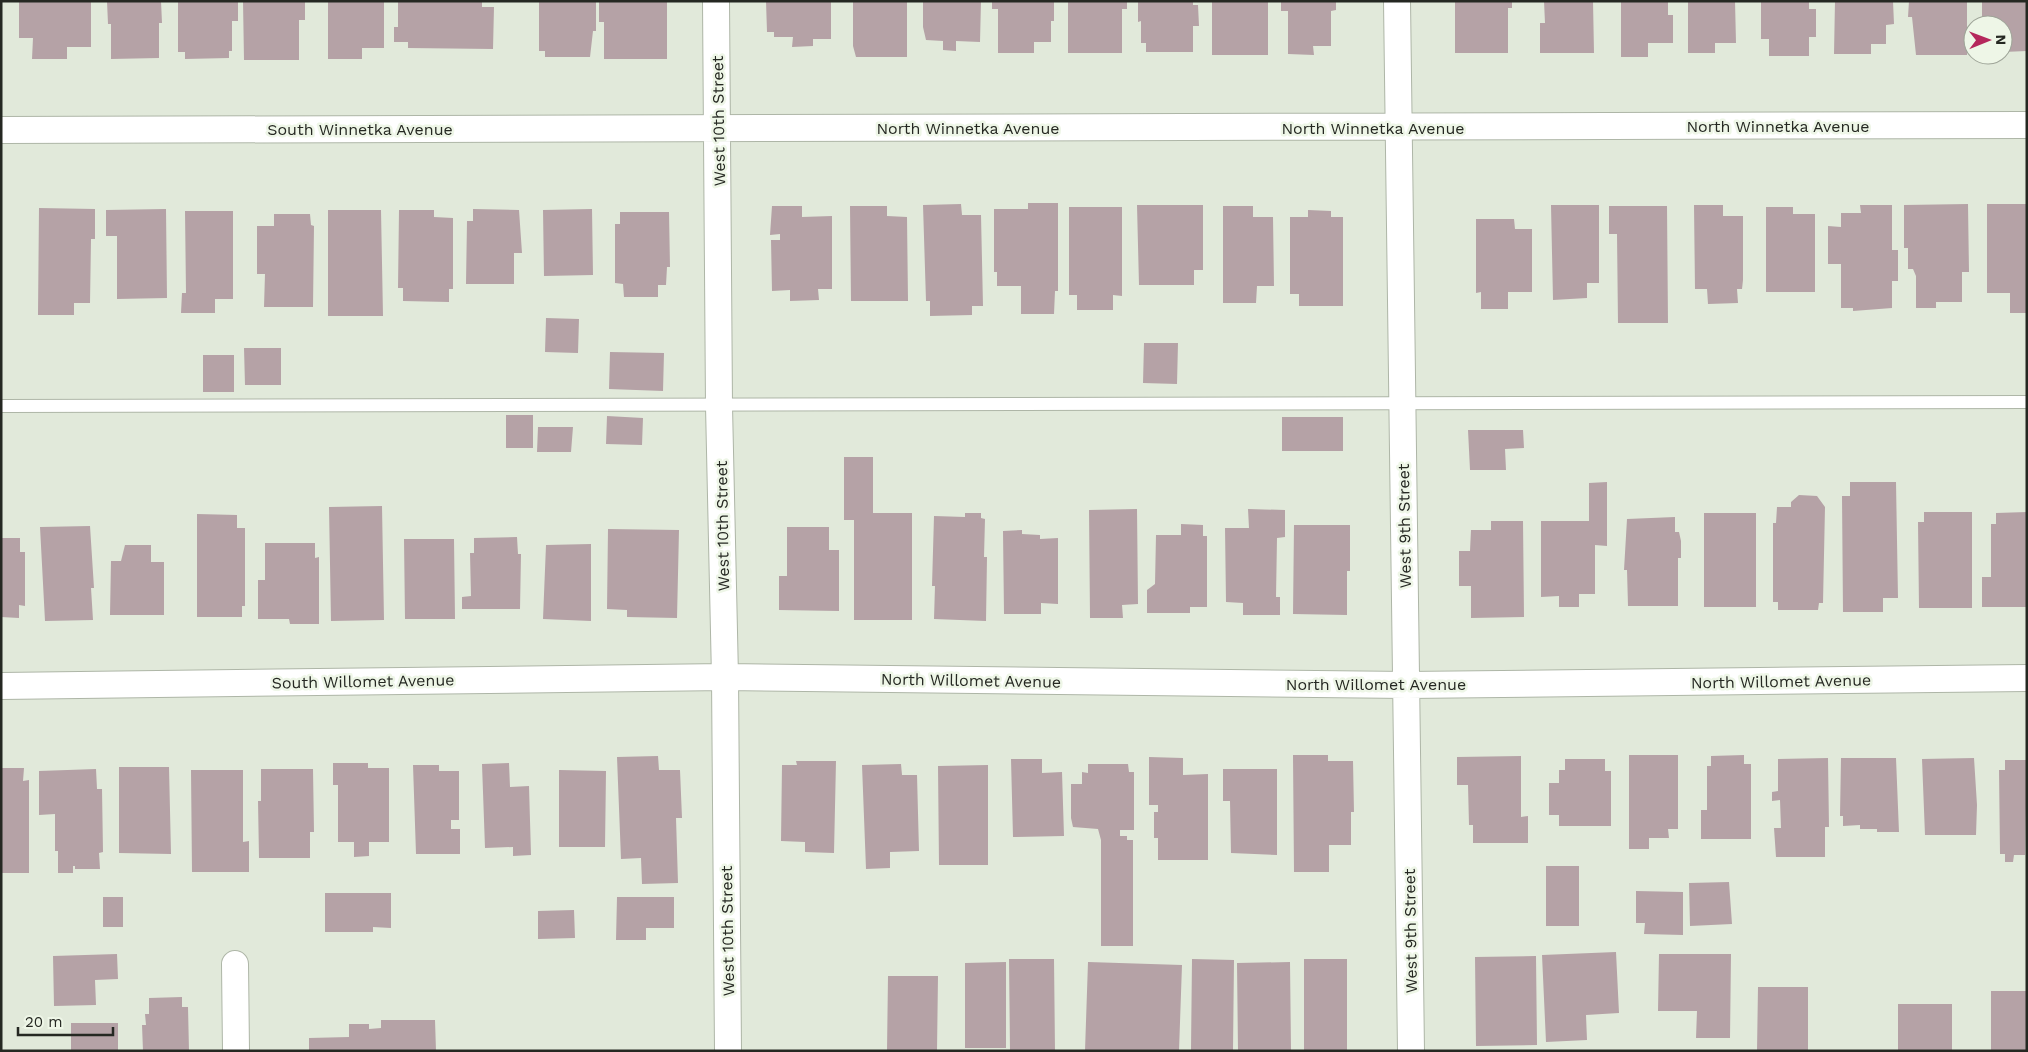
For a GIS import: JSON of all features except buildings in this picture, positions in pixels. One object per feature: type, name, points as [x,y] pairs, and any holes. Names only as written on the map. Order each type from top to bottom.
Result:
[{"type":"street","name":"West 10th Street","points":[[716,1],[719,128],[719,406],[728,1051]]},
{"type":"street","name":"West 9th Street","points":[[1397,1],[1397,128],[1407,685],[1411,1051]]},
{"type":"street","name":"North Winnetka Avenue","points":[[719,128],[1397,128],[2027,125]]},
{"type":"street","name":"South Winnetka Avenue","points":[[1,130],[719,128]]},
{"type":"street","name":"North Willomet Avenue","points":[[724,677],[1407,685],[2027,678]]},
{"type":"street","name":"South Willomet Avenue","points":[[1,686],[724,677]]},
{"type":"street","points":[[235,964],[236,1051]]},
{"type":"lane","points":[[1,406],[2027,402]]}]
